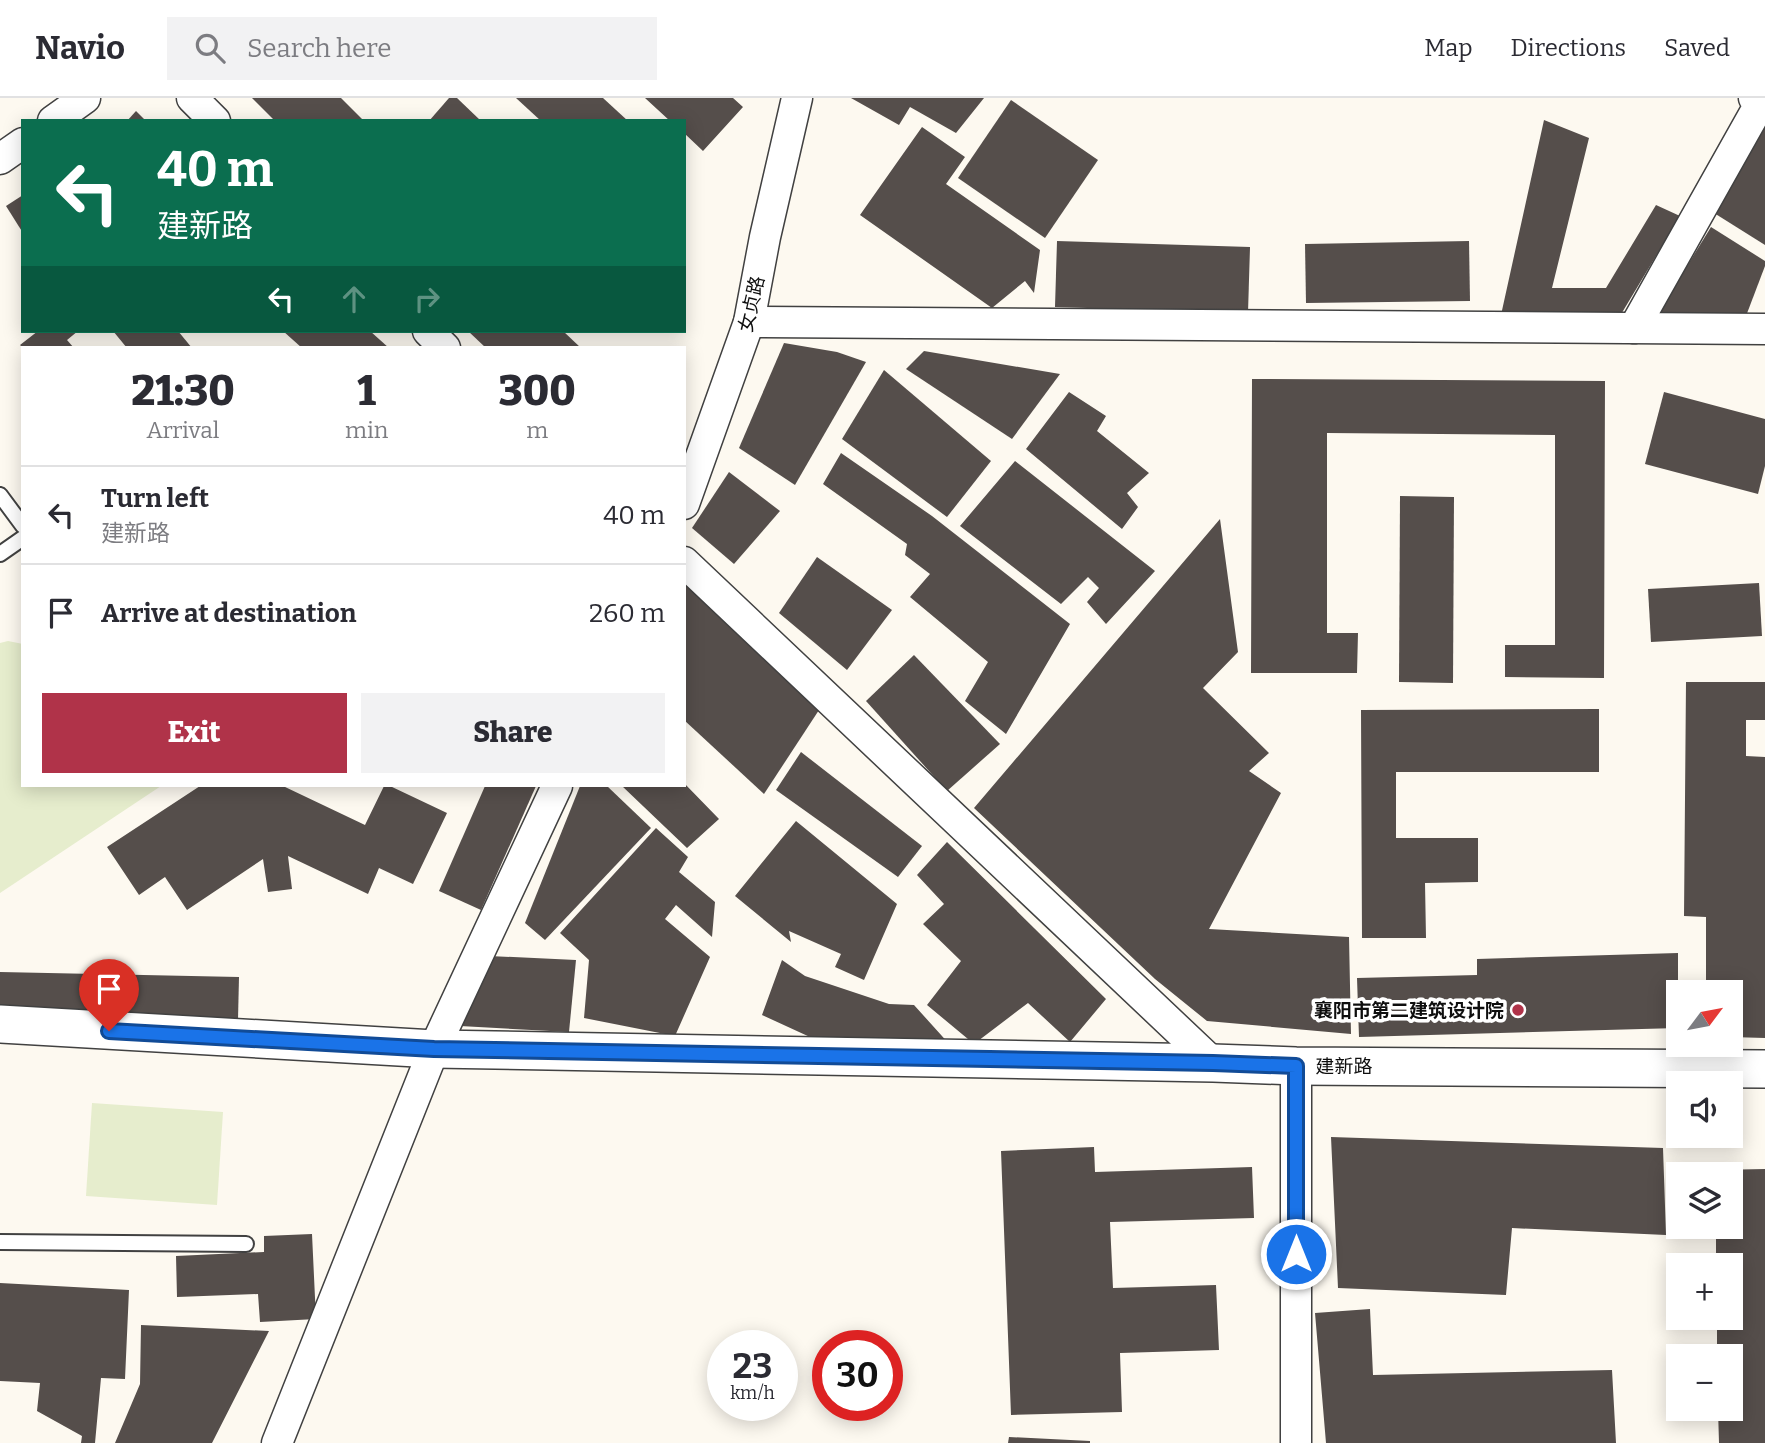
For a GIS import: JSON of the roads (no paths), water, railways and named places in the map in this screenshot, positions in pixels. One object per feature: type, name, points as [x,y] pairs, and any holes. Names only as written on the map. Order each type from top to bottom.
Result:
[{"type":"street","points":[[56,119],[85,98]]},
{"type":"street","points":[[192,98],[213,119]]},
{"type":"street","name":"女贞路","points":[[686,498],[749,322],[765,237],[797,98]]},
{"type":"street","points":[[1634,328],[1761,102],[1754,98]]},
{"type":"street","points":[[0,159],[21,144]]},
{"type":"street","points":[[749,322],[1765,329]]},
{"type":"street","points":[[430,333],[444,346]]},
{"type":"street","points":[[686,564],[1213,1063]]},
{"type":"street","points":[[277,1443],[434,1049],[557,787]]},
{"type":"street","name":"建新路","points":[[0,1024],[434,1049],[1296,1066],[1765,1069]]},
{"type":"street","points":[[1296,1066],[1296,1443]]},
{"type":"lane","points":[[0,495],[21,523]]},
{"type":"lane","points":[[0,554],[21,539]]},
{"type":"lane","points":[[0,1242],[246,1244]]},
{"type":"place","name":"襄阳市第二建筑设计院","points":[[1518,1010]]}]
